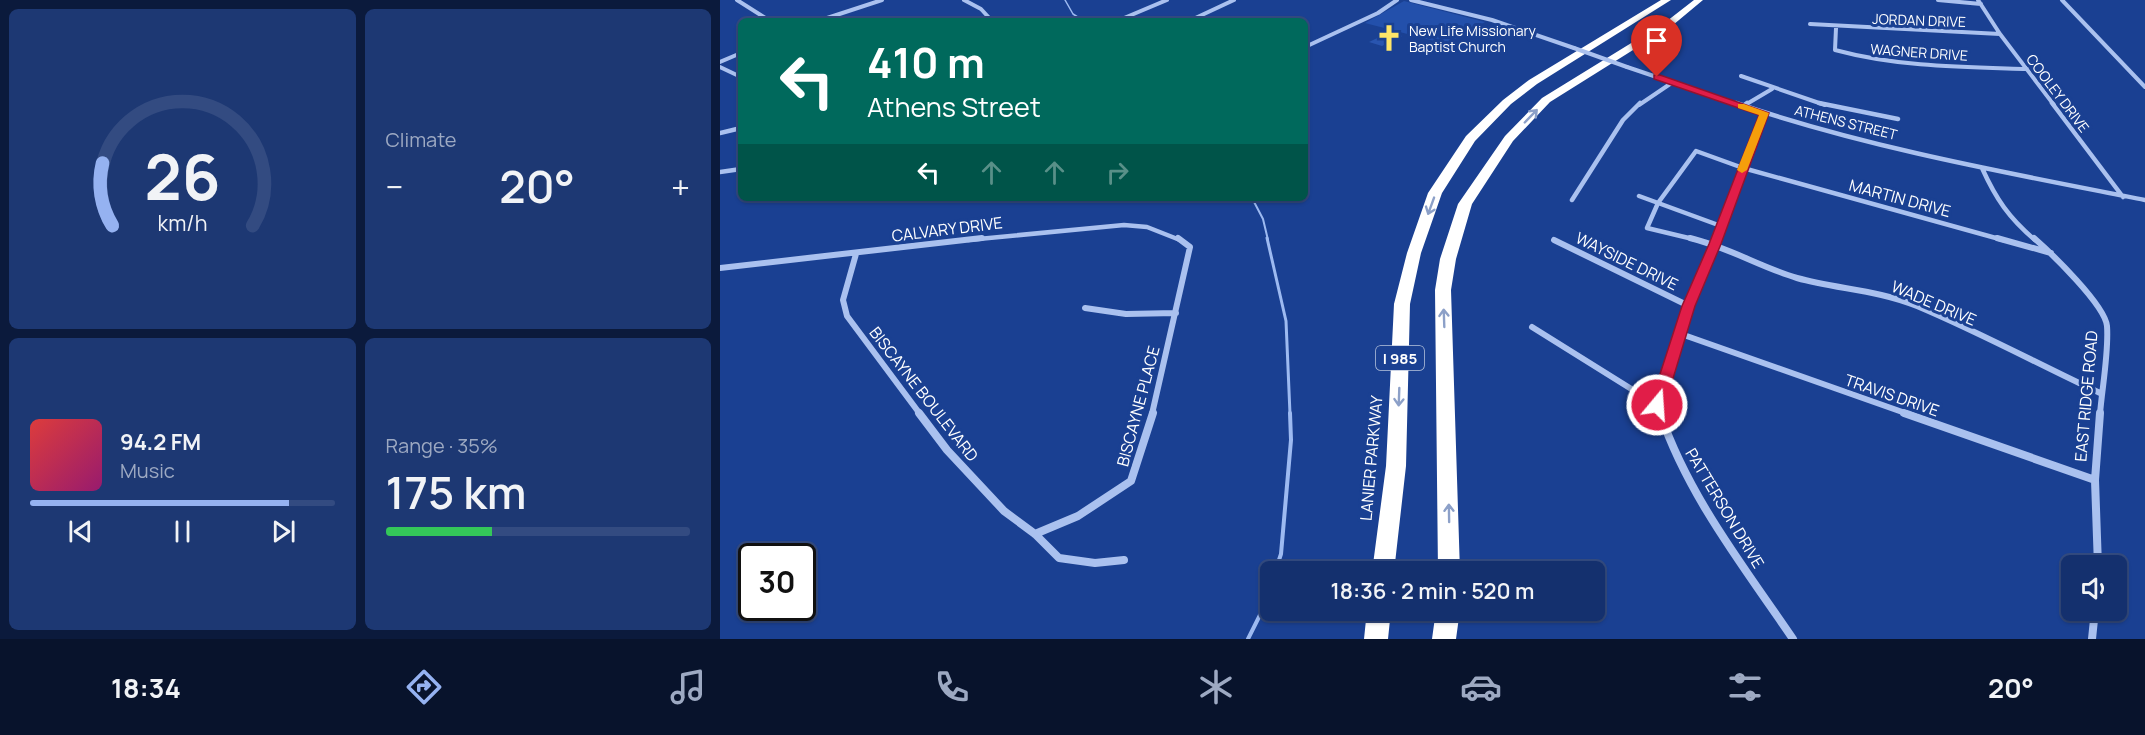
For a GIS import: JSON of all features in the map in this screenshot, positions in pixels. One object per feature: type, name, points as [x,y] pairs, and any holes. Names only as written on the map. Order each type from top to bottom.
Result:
[{"type":"highway","name":"LANIER PARKWAY","points":[[1384,561],[1396,466],[1402,304],[1414,253],[1435,193],[1470,139],[1507,102],[1533,82],[1668,0]]},
{"type":"highway","name":"I 985","points":[[1449,561],[1443,290],[1448,259],[1465,204],[1509,139],[1546,100],[1670,23],[1699,0]]},
{"type":"highway","points":[[1376,639],[1378,621]]},
{"type":"highway","points":[[1444,639],[1446,621]]},
{"type":"street","points":[[737,0],[765,18]]},
{"type":"street","points":[[827,18],[882,0]]},
{"type":"street","points":[[964,0],[981,9],[989,18]]},
{"type":"street","points":[[1124,18],[1167,0]]},
{"type":"street","points":[[1195,18],[1234,0]]},
{"type":"street","points":[[1308,46],[1378,13],[1397,0]]},
{"type":"street","name":"ATHENS STREET","points":[[1411,0],[1491,20],[1764,113],[1982,168],[2145,200]]},
{"type":"street","points":[[1938,0],[1979,2]]},
{"type":"street","points":[[2062,0],[2145,87]]},
{"type":"street","name":"COOLEY DRIVE","points":[[1979,2],[2000,34],[2123,197]]},
{"type":"street","name":"JORDAN DRIVE","points":[[1810,24],[1836,28],[2000,34]]},
{"type":"street","name":"WAGNER DRIVE","points":[[1836,28],[1835,50],[1856,57],[1880,61],[2027,69]]},
{"type":"street","points":[[720,62],[738,54]]},
{"type":"street","points":[[720,67],[738,76]]},
{"type":"street","name":"ATHENS STREET","points":[[1741,76],[1772,89],[1860,114],[1898,119]]},
{"type":"street","points":[[1572,200],[1623,120],[1643,101],[1673,82]]},
{"type":"street","points":[[1743,106],[1772,89]]},
{"type":"street","points":[[1532,327],[1657,405],[1689,306],[1764,113]]},
{"type":"street","points":[[720,133],[738,129]]},
{"type":"street","name":"MARTIN DRIVE","points":[[1658,203],[1696,152],[1743,168],[2051,253]]},
{"type":"street","name":"EAST RIDGE ROAD","points":[[1982,168],[1995,197],[2017,224],[2051,253],[2093,300],[2108,324],[2095,480],[2098,555]]},
{"type":"street","points":[[720,172],[738,169]]},
{"type":"street","points":[[1639,196],[1721,226]]},
{"type":"street","points":[[1658,203],[1647,228],[1715,244]]},
{"type":"street","name":"CALVARY DRIVE","points":[[720,268],[1010,235],[1124,225],[1147,227],[1175,236]]},
{"type":"street","name":"BISCAYNE PLACE","points":[[1035,534],[1078,516],[1131,481],[1156,403],[1190,247],[1175,236]]},
{"type":"street","name":"WAYSIDE DRIVE","points":[[1554,240],[1689,306]]},
{"type":"street","name":"WADE DRIVE","points":[[1715,244],[1754,263],[1798,278],[1880,294],[1916,306],[2102,394]]},
{"type":"street","name":"BISCAYNE BOULEVARD","points":[[856,254],[843,300],[847,316],[947,450],[1004,511],[1035,534],[1059,558],[1095,563],[1124,560]]},
{"type":"street","points":[[1085,308],[1126,314],[1176,313]]},
{"type":"street","name":"TRAVIS DRIVE","points":[[1681,334],[2095,480]]},
{"type":"street","name":"PATTERSON DRIVE","points":[[1657,405],[1670,443],[1714,523],[1793,639]]},
{"type":"street","points":[[2092,639],[2094,621]]},
{"type":"shaded area","points":[[1404,1],[1485,22],[1446,44],[1365,23]]},
{"type":"building","name":"New Life Missionary Baptist Church","points":[[1390,32],[1402,36],[1382,46],[1369,42]]},
{"type":"waterway","points":[[1065,0],[1073,14],[1079,18]]},
{"type":"waterway","points":[[1254,201],[1263,219],[1268,240]]},
{"type":"waterway","points":[[1267,238],[1286,321],[1290,414]]},
{"type":"waterway","points":[[1279,561],[1291,440],[1290,413]]},
{"type":"waterway","points":[[1248,639],[1260,615]]},
{"type":"slow traffic","points":[[1741,106],[1764,113],[1742,170]]},
{"type":"place","name":"New Life Missionary Baptist Church","points":[[1389,38]]},
{"type":"route","points":[[1657,77],[1764,113],[1689,306],[1657,405]]}]
